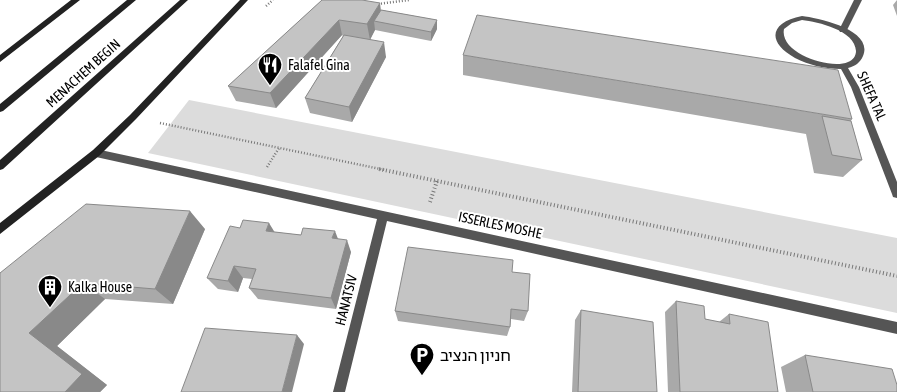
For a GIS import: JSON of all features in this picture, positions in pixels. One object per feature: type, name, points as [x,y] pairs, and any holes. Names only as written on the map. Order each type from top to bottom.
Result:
[{"type":"main road","points":[[0,59],[76,0]]},
{"type":"main road","name":"MENACHEM BEGIN","points":[[0,110],[132,0]]},
{"type":"main road","name":"MENACHEM BEGIN","points":[[0,166],[184,0]]},
{"type":"main road","points":[[0,230],[96,152],[133,117],[242,2]]},
{"type":"street","points":[[843,30],[858,0]]},
{"type":"street","points":[[802,18],[823,21],[843,30],[856,42],[860,55],[851,64],[843,66],[820,65],[797,56],[787,49],[781,41],[779,34],[785,22],[802,18]]},
{"type":"street","name":"SHEFA TAL","points":[[843,66],[855,87],[897,194]]},
{"type":"street","name":"ISSERLES MOSHE","points":[[96,152],[159,168],[383,215],[897,328]]},
{"type":"street","name":"HANATSIV","points":[[339,392],[383,215]]},
{"type":"path","points":[[376,5],[409,0]]},
{"type":"path","points":[[133,117],[897,276]]},
{"type":"shaded area","points":[[189,100],[897,238],[897,313],[148,153]]},
{"type":"building","points":[[322,0],[362,0],[380,3],[367,24],[339,20],[270,93],[228,86]]},
{"type":"building","points":[[381,10],[437,20],[431,32],[374,21]]},
{"type":"building","points":[[477,15],[838,70],[852,119],[463,55]]},
{"type":"building","points":[[344,35],[384,42],[349,107],[305,98]]},
{"type":"building","points":[[822,116],[851,121],[862,160],[832,155]]},
{"type":"building","name":"Kalka House","points":[[86,204],[190,211],[155,289],[83,283],[29,333],[82,374],[65,392],[0,392],[0,273]]},
{"type":"building","points":[[243,220],[269,223],[266,231],[301,235],[303,228],[335,231],[332,238],[347,240],[331,298],[249,288],[256,269],[234,266],[228,281],[207,278],[230,226],[240,228]]},
{"type":"building","points":[[408,247],[513,260],[512,272],[530,274],[528,311],[511,309],[510,327],[395,311]]},
{"type":"building","points":[[676,301],[704,306],[705,319],[730,324],[729,314],[768,322],[778,392],[680,392]]},
{"type":"building","points":[[581,310],[653,322],[657,392],[578,392]]},
{"type":"building","points":[[205,328],[297,335],[282,392],[181,392]]},
{"type":"building","points":[[805,355],[892,369],[897,392],[813,392]]},
{"type":"place","name":"Falafel Gina","points":[[270,86]]},
{"type":"place","name":"Kalka House","points":[[50,308]]},
{"type":"place","name":"חניון הנציב","points":[[422,376]]}]
